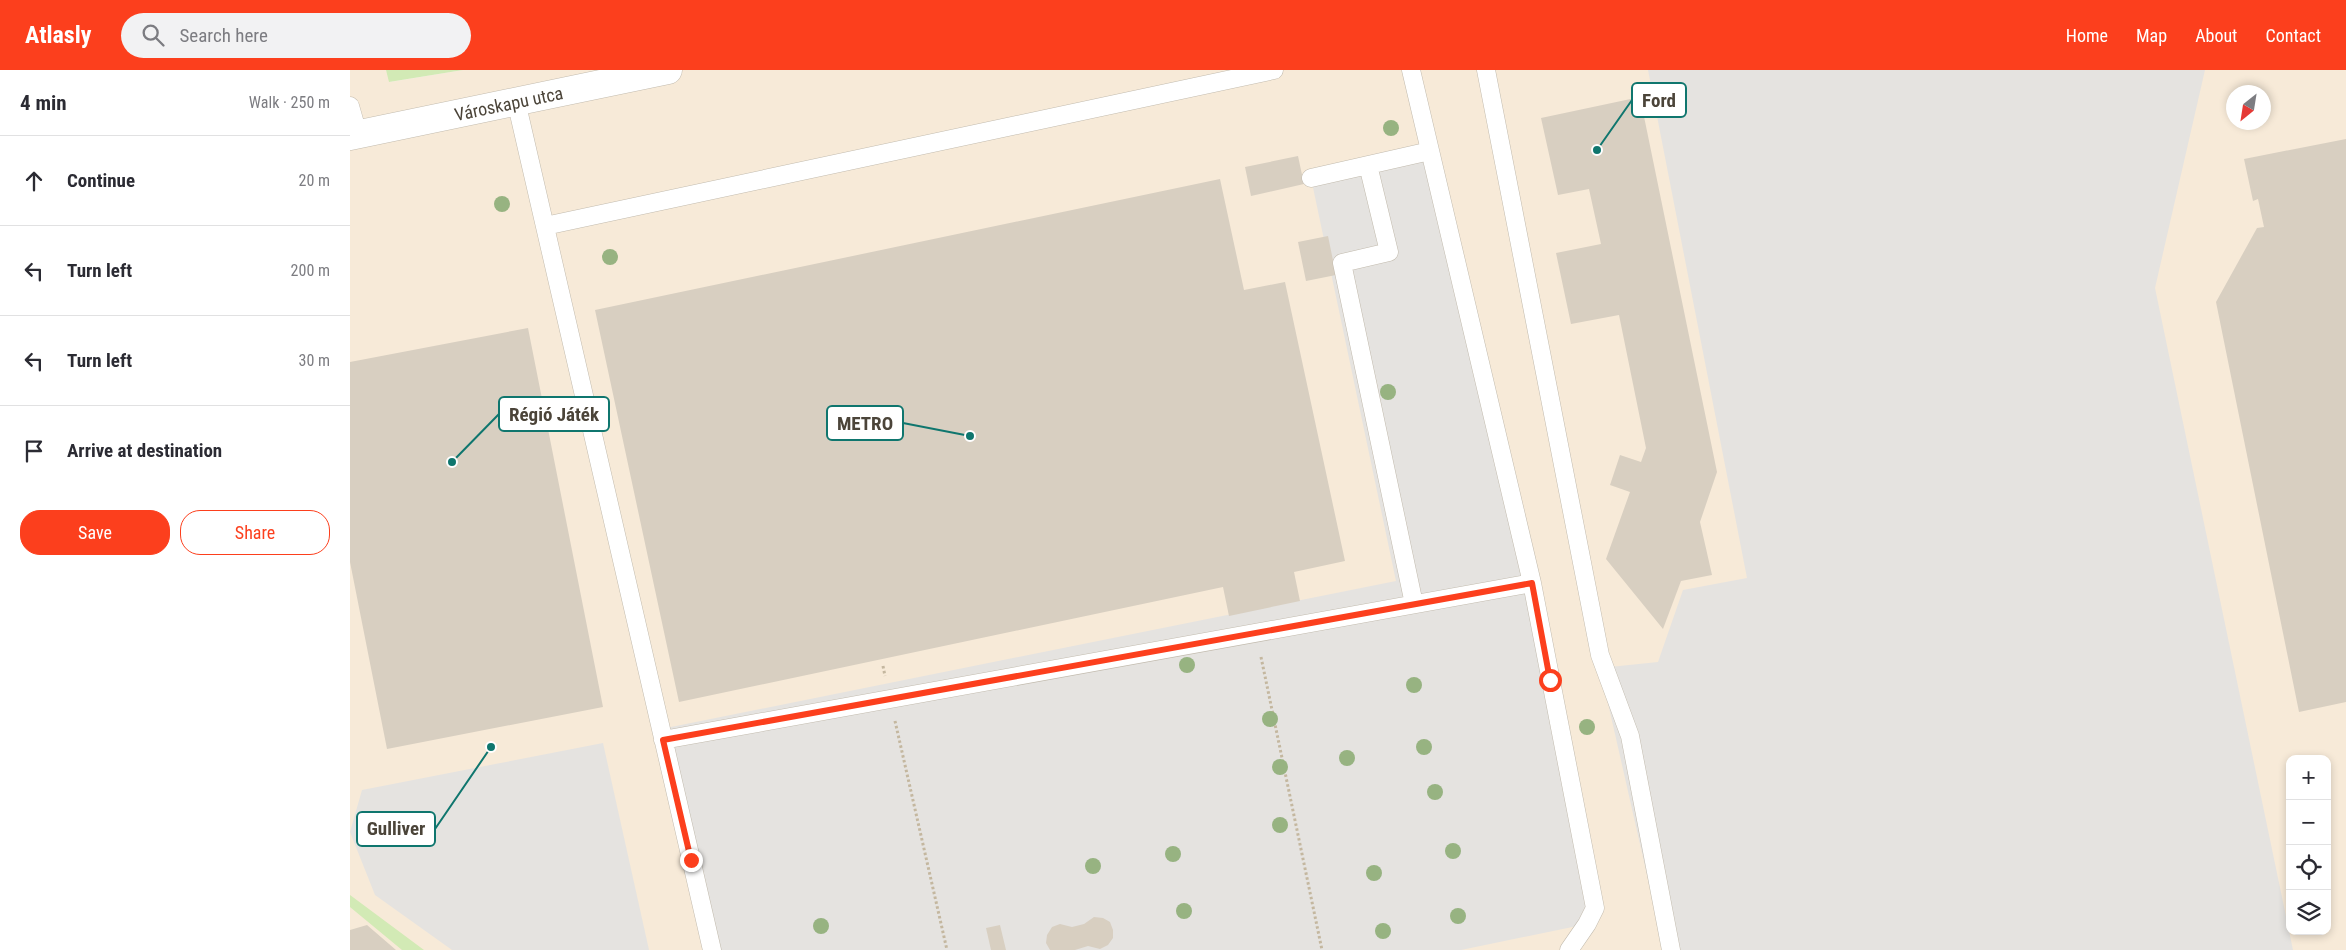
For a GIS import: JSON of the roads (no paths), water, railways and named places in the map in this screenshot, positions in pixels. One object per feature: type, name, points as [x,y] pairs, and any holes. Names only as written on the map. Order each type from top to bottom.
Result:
[{"type":"street","name":"Városkapu utca","points":[[354,135],[668,70]]},
{"type":"lane","points":[[545,226],[1274,70]]},
{"type":"lane","points":[[1410,70],[1532,583],[1595,908],[1587,924],[1569,950]]},
{"type":"lane","points":[[1486,70],[1600,655],[1630,736],[1672,950]]},
{"type":"lane","points":[[516,102],[712,950]]},
{"type":"lane","points":[[350,106],[354,135]]},
{"type":"lane","points":[[1311,178],[1430,151]]},
{"type":"lane","points":[[1368,164],[1389,252],[1342,263],[1414,604]]},
{"type":"lane","points":[[663,740],[1532,583]]},
{"type":"place","name":"Ford","points":[[1597,150]]},
{"type":"place","name":"METRO","points":[[970,436]]},
{"type":"place","name":"Régió Játék","points":[[452,462]]},
{"type":"place","name":"Gulliver","points":[[491,747]]}]
